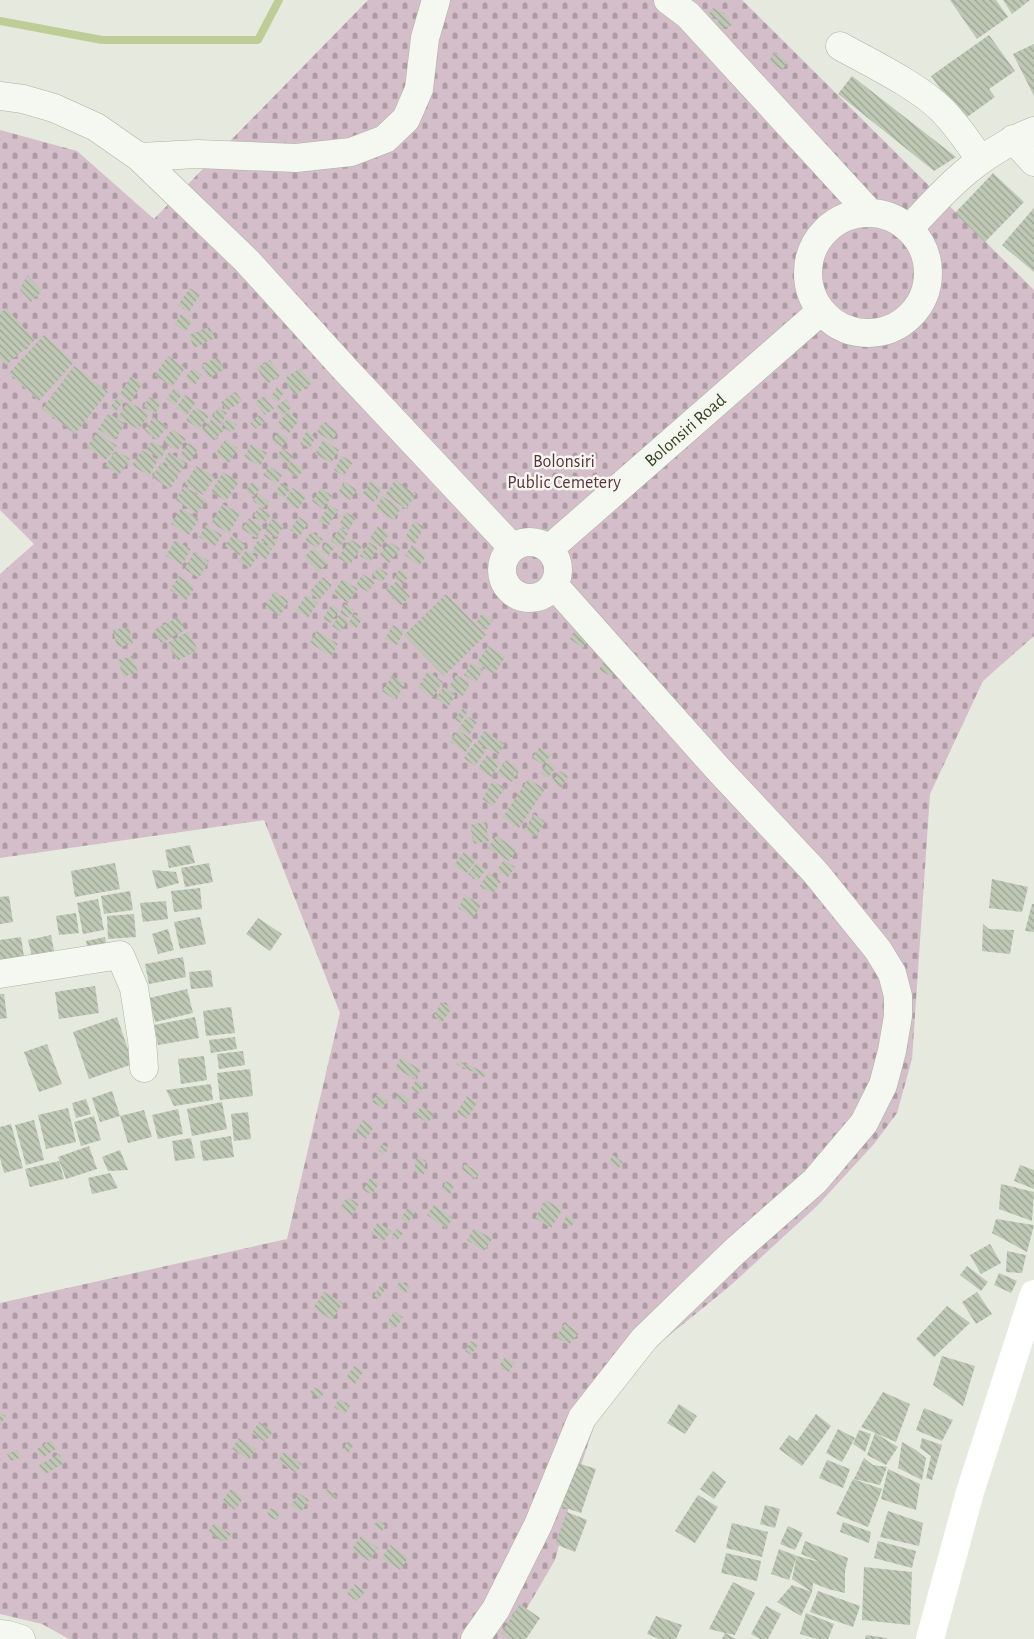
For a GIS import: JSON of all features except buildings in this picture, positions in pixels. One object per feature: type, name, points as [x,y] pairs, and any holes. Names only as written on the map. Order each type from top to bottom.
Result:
[{"type":"main road","points":[[930,1639],[970,1492],[1034,1294]]},
{"type":"street","points":[[139,157],[198,154],[296,158],[351,152],[385,139],[406,119],[419,89],[425,38],[436,0]]},
{"type":"street","points":[[668,0],[688,16],[870,213]]},
{"type":"street","points":[[840,46],[918,91],[941,109],[962,133],[980,159]]},
{"type":"street","points":[[0,96],[23,99],[54,108],[96,127],[139,157],[247,261],[512,547]]},
{"type":"street","points":[[909,229],[946,188],[980,159],[1024,135],[1034,162]]},
{"type":"street","points":[[870,213],[887,216],[902,222],[909,229],[924,250],[928,267],[928,284],[922,300],[913,314],[900,325],[884,332],[866,334],[849,331],[834,323],[821,311],[812,296],[808,280],[808,262],[814,246],[824,232],[837,221],[853,214],[870,213]]},
{"type":"street","name":"Bolonsiri Road","points":[[549,549],[821,311]]},
{"type":"street","points":[[531,541],[541,543],[549,549],[556,556],[558,576],[548,592],[539,597],[529,598],[511,591],[505,583],[502,568],[506,554],[512,547],[521,542],[531,541]]},
{"type":"street","points":[[475,1639],[496,1609],[529,1542],[582,1418],[644,1338],[734,1252],[814,1180],[864,1123],[883,1085],[898,1016],[898,996],[892,973],[878,950],[814,872],[720,771],[554,585]]},
{"type":"street","points":[[0,974],[120,955],[134,988],[141,1031],[144,1068]]},
{"type":"street","points":[[0,1634],[21,1639]]},
{"type":"green space","name":"Bolonsiri Public Cemetery","points":[[368,0],[742,0],[1034,290],[1034,636],[983,681],[930,794],[912,1059],[897,1113],[874,1144],[817,1206],[730,1286],[645,1355],[604,1397],[577,1477],[555,1560],[509,1639],[69,1639],[42,1624],[0,1614],[0,1303],[287,1239],[340,1013],[264,820],[0,858],[0,574],[34,544],[0,510],[0,130],[77,151],[154,219]]},
{"type":"waterway","points":[[0,21],[102,40],[258,40],[279,0]]}]
